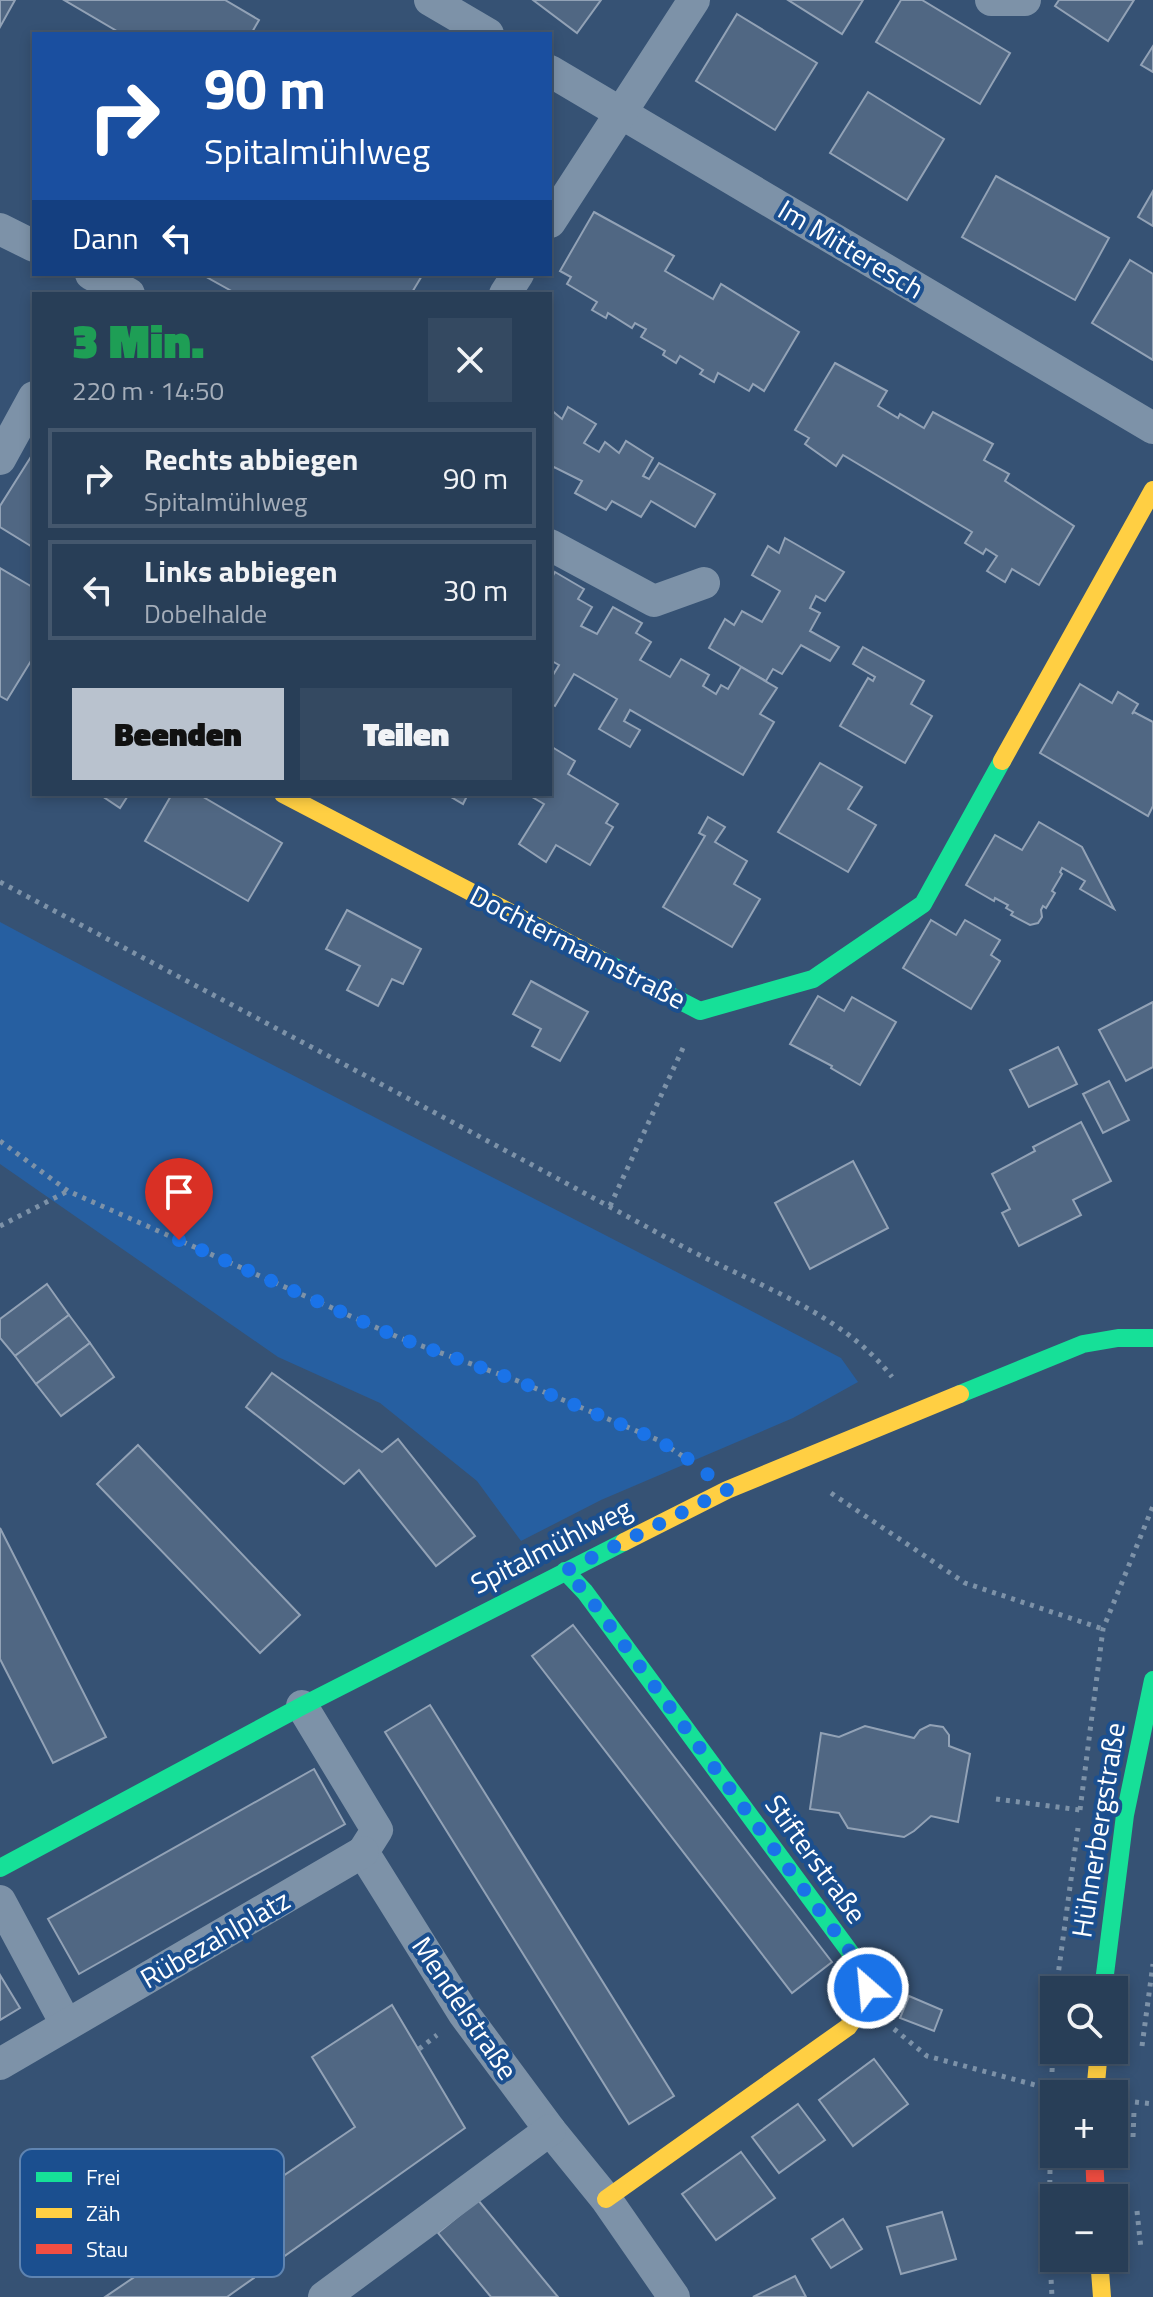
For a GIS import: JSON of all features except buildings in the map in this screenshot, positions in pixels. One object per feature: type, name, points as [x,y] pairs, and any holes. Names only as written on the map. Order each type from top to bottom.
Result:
[{"type":"street","points":[[430,0],[485,32]]},
{"type":"street","points":[[552,219],[694,0]]},
{"type":"street","points":[[991,0],[1025,0]]},
{"type":"street","name":"Im Mitteresch","points":[[552,72],[1153,428]]},
{"type":"street","points":[[0,229],[32,245]]},
{"type":"street","points":[[94,282],[123,292]]},
{"type":"street","points":[[0,459],[32,401]]},
{"type":"street","name":"Dochtermannstraße","points":[[287,796],[700,1011],[813,979],[923,904],[1153,490]]},
{"type":"street","points":[[552,546],[654,601],[704,583]]},
{"type":"street","name":"Spitalmühlweg","points":[[0,1868],[302,1706],[727,1490],[1083,1344],[1118,1338],[1153,1338]]},
{"type":"street","name":"Stifterstraße","points":[[565,1571],[585,1592],[861,1967],[868,1988],[865,2004]]},
{"type":"street","name":"Hühnerbergstraße","points":[[1105,1976],[1125,1815],[1153,1680]]},
{"type":"street","points":[[302,1706],[377,1830],[363,1852]]},
{"type":"street","name":"Rübezahlplatz","points":[[0,2064],[363,1852]]},
{"type":"street","name":"Mendelstraße","points":[[363,1852],[464,2014],[550,2130],[606,2199],[674,2297]]},
{"type":"street","points":[[0,1901],[66,2024]]},
{"type":"street","points":[[606,2199],[848,2027],[865,2004]]},
{"type":"street","points":[[324,2297],[550,2130]]},
{"type":"street","points":[[1100,2272],[1102,2297]]},
{"type":"path","points":[[0,882],[682,1246],[804,1305],[877,1358],[918,1411]]},
{"type":"path","points":[[610,1206],[700,1011]]},
{"type":"path","points":[[0,1141],[68,1191],[400,1338],[518,1381],[658,1440],[727,1490]]},
{"type":"path","points":[[0,1226],[68,1191]]},
{"type":"path","points":[[824,1487],[965,1583],[1103,1629]]},
{"type":"path","points":[[996,1799],[1080,1810],[1103,1629],[1153,1506]]},
{"type":"path","points":[[1058,1976],[1078,1826]]},
{"type":"path","points":[[1141,2056],[1153,1964]]},
{"type":"path","points":[[865,2004],[927,2056],[1040,2086]]},
{"type":"path","points":[[1136,2087],[1134,2102],[1153,2104]]},
{"type":"shaded area","points":[[0,922],[841,1358],[858,1382],[793,1418],[601,1500],[521,1541],[477,1481],[380,1403],[278,1357],[0,1164]]},
{"type":"traffic: fast","points":[[603,961],[700,1011],[813,979],[923,904],[1002,761]]},
{"type":"traffic: fast","points":[[960,1394],[1083,1344],[1118,1338],[1153,1338]]},
{"type":"traffic: fast","points":[[0,1868],[302,1706],[624,1542]]},
{"type":"traffic: fast","points":[[565,1571],[585,1592],[861,1967],[866,1993],[858,2013]]},
{"type":"traffic: fast","points":[[1105,1976],[1125,1815],[1153,1680]]},
{"type":"traffic: slow","points":[[1002,761],[1153,490]]},
{"type":"traffic: slow","points":[[287,796],[603,961]]},
{"type":"traffic: slow","points":[[624,1542],[727,1490],[960,1394]]},
{"type":"traffic: slow","points":[[606,2199],[848,2027],[858,2013]]},
{"type":"traffic: slow","points":[[1096,2080],[1098,2064]]},
{"type":"traffic: slow","points":[[1100,2272],[1102,2297]]},
{"type":"traffic: jam","points":[[1095,2168],[1095,2184]]},
{"type":"route","points":[[179,1240],[400,1338],[518,1381],[658,1440],[727,1490],[565,1571],[585,1592],[861,1967],[868,1988]]}]
